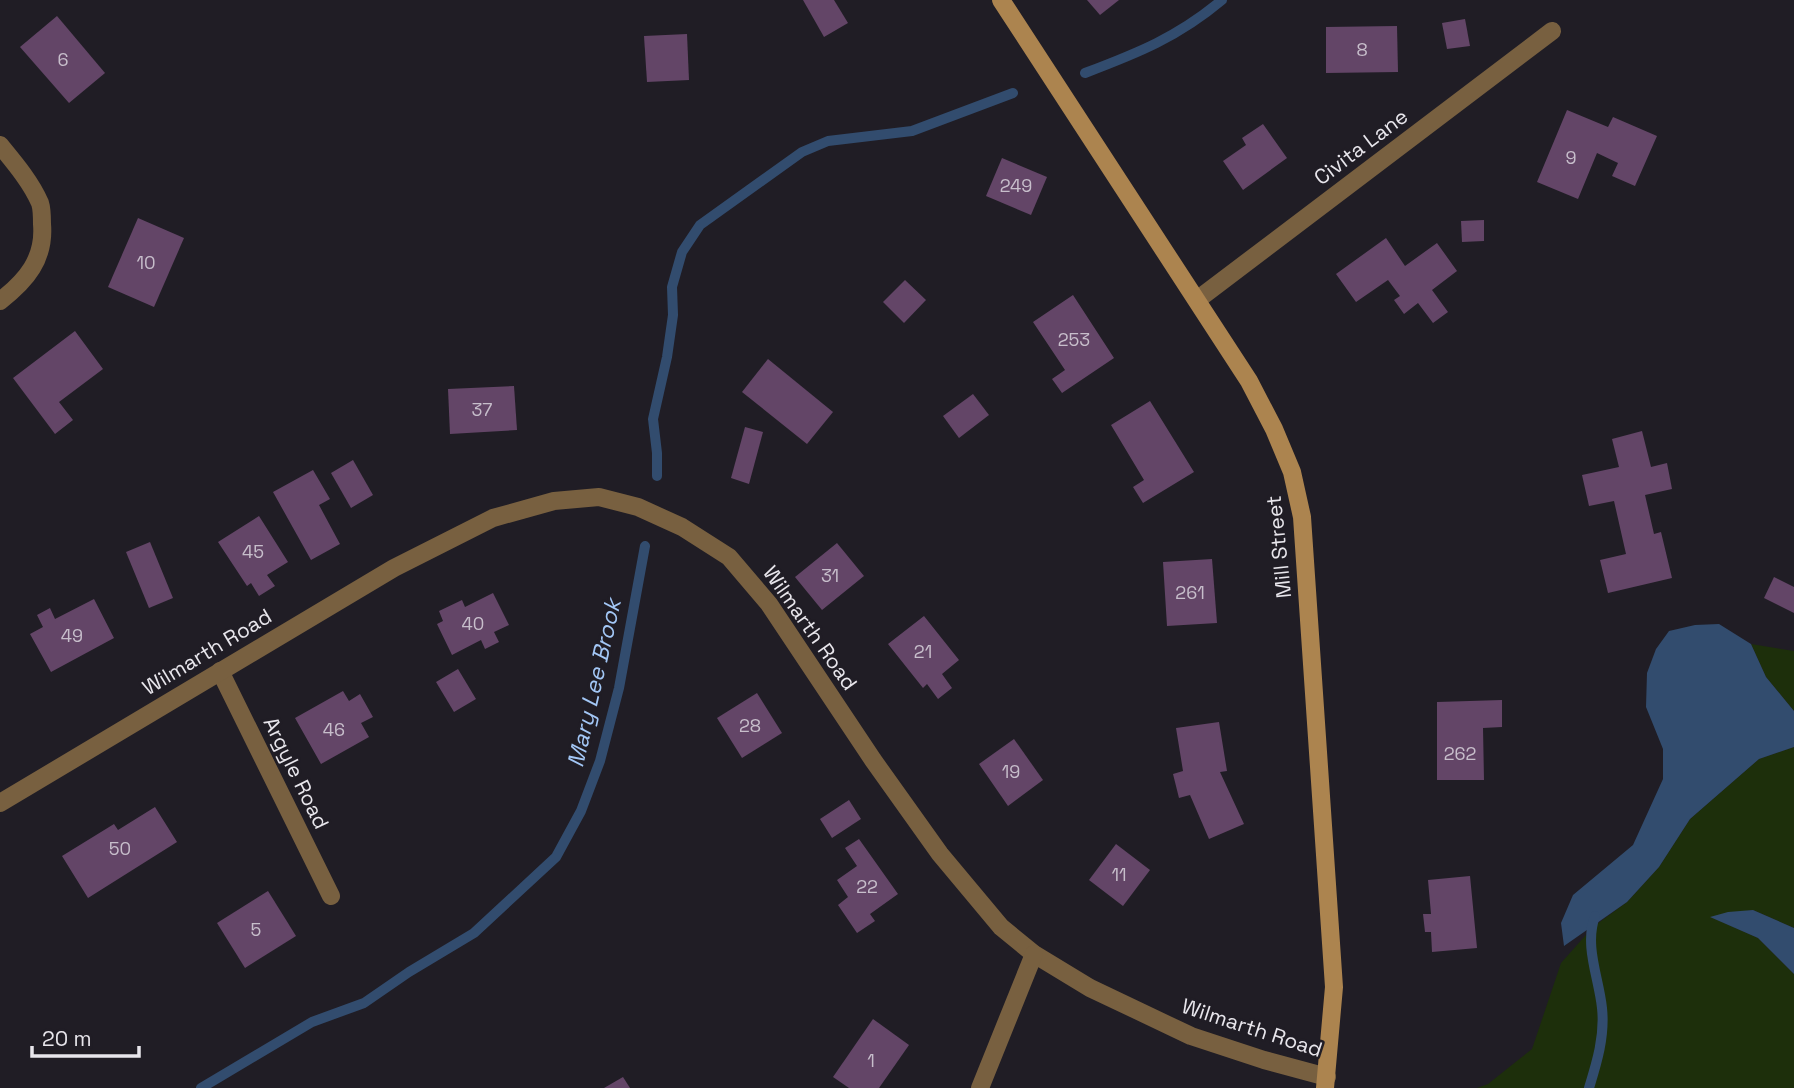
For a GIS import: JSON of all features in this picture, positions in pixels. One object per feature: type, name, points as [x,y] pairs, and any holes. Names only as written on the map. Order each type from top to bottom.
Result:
[{"type":"street","name":"Mill Street","points":[[1001,0],[1249,381],[1275,429],[1292,472],[1302,517],[1334,987],[1326,1083]]},
{"type":"street","name":"Civita Lane","points":[[1197,300],[1552,31]]},
{"type":"street","points":[[0,145],[41,204],[43,238],[36,265],[16,288],[0,301]]},
{"type":"street","name":"Wilmarth Road","points":[[0,803],[394,568],[493,517],[554,501],[599,497],[638,507],[682,527],[729,557],[769,604],[873,760],[940,854],[1001,927],[1034,954],[1090,988],[1191,1036],[1326,1083]]},
{"type":"street","name":"Argyle Road","points":[[220,671],[331,896]]},
{"type":"street","points":[[981,1088],[1034,954]]},
{"type":"green space","points":[[1751,644],[1794,651],[1794,711],[1766,677]]},
{"type":"green space","points":[[1794,747],[1794,928],[1753,910],[1711,917],[1758,938],[1794,974],[1794,1088],[1477,1088],[1488,1084],[1532,1049],[1561,963],[1593,927],[1627,902],[1659,867],[1690,819],[1759,759]]},
{"type":"water","points":[[1719,624],[1751,644],[1766,677],[1794,711],[1794,747],[1759,759],[1690,819],[1659,867],[1627,902],[1564,946],[1561,923],[1573,895],[1633,845],[1663,779],[1663,749],[1646,707],[1647,673],[1656,649],[1669,631],[1695,625]]},
{"type":"water","points":[[1753,910],[1794,928],[1794,974],[1758,938],[1710,917]]},
{"type":"building","points":[[803,0],[834,0],[848,23],[824,37]]},
{"type":"building","points":[[1087,0],[1119,0],[1100,15]]},
{"type":"building","points":[[57,16],[105,73],[69,103],[20,47]]},
{"type":"building","points":[[1465,19],[1470,46],[1447,49],[1442,23]]},
{"type":"building","points":[[1397,26],[1398,72],[1326,73],[1326,27]]},
{"type":"building","points":[[687,34],[689,80],[647,82],[644,36]]},
{"type":"building","points":[[1567,110],[1608,127],[1613,117],[1657,136],[1635,186],[1612,176],[1618,163],[1597,153],[1578,199],[1537,182]]},
{"type":"building","points":[[1263,124],[1287,158],[1243,190],[1223,161],[1246,145],[1242,138]]},
{"type":"building","points":[[1002,158],[1047,177],[1031,215],[986,196]]},
{"type":"building","points":[[138,218],[184,238],[154,307],[108,287]]},
{"type":"building","points":[[1484,220],[1484,241],[1462,242],[1461,221]]},
{"type":"building","points":[[1386,238],[1405,266],[1437,243],[1457,271],[1432,290],[1448,312],[1433,323],[1418,303],[1404,314],[1394,300],[1400,296],[1388,280],[1356,302],[1336,274]]},
{"type":"building","points":[[905,280],[926,300],[904,323],[883,302]]},
{"type":"building","points":[[1073,295],[1114,358],[1062,393],[1052,379],[1065,370],[1033,322]]},
{"type":"building","points":[[75,331],[103,369],[59,402],[73,420],[55,434],[13,378]]},
{"type":"building","points":[[768,359],[833,412],[807,444],[742,392]]},
{"type":"building","points":[[514,386],[517,430],[450,434],[448,389]]},
{"type":"building","points":[[973,394],[989,415],[959,438],[943,416]]},
{"type":"building","points":[[1150,401],[1194,472],[1143,503],[1133,487],[1144,480],[1111,425]]},
{"type":"building","points":[[745,427],[763,432],[749,484],[731,478]]},
{"type":"building","points":[[1642,431],[1651,467],[1667,463],[1672,489],[1645,495],[1654,534],[1661,532],[1672,578],[1608,593],[1600,560],[1626,554],[1614,501],[1589,506],[1582,475],[1619,467],[1612,439]]},
{"type":"building","points":[[353,460],[373,495],[351,508],[331,473]]},
{"type":"building","points":[[313,470],[330,499],[319,505],[340,544],[311,560],[273,492]]},
{"type":"building","points":[[259,516],[288,562],[267,575],[275,586],[259,596],[251,583],[247,586],[218,542]]},
{"type":"building","points":[[150,542],[173,598],[149,608],[126,552]]},
{"type":"building","points":[[837,543],[864,576],[822,610],[795,577]]},
{"type":"building","points":[[1212,559],[1217,623],[1167,626],[1163,562]]},
{"type":"building","points":[[1774,577],[1794,587],[1794,613],[1764,598]]},
{"type":"building","points":[[493,593],[509,625],[494,632],[499,642],[485,649],[481,640],[452,655],[437,624],[443,621],[439,611],[462,600],[465,607]]},
{"type":"building","points":[[94,599],[114,638],[51,672],[30,634],[43,627],[37,615],[50,608],[55,619]]},
{"type":"building","points":[[924,616],[959,660],[942,674],[952,688],[938,699],[927,684],[923,688],[888,644]]},
{"type":"building","points":[[458,669],[476,699],[454,712],[436,682]]},
{"type":"building","points":[[343,691],[349,701],[360,694],[373,717],[361,723],[369,737],[321,764],[295,718]]},
{"type":"building","points":[[757,693],[782,733],[742,758],[717,718]]},
{"type":"building","points":[[1502,700],[1502,727],[1483,728],[1484,780],[1437,780],[1437,702]]},
{"type":"building","points":[[1219,722],[1227,771],[1220,772],[1244,824],[1209,839],[1190,795],[1179,798],[1173,774],[1183,771],[1176,728]]},
{"type":"building","points":[[1014,739],[1043,780],[1008,806],[979,764]]},
{"type":"building","points":[[849,800],[861,819],[832,838],[820,819]]},
{"type":"building","points":[[155,807],[177,842],[88,898],[62,856],[114,824],[118,830]]},
{"type":"building","points":[[859,839],[898,894],[870,914],[875,921],[857,933],[838,905],[848,897],[837,880],[857,866],[845,848]]},
{"type":"building","points":[[1116,844],[1150,870],[1123,906],[1089,880]]},
{"type":"building","points":[[1470,876],[1477,948],[1432,952],[1431,932],[1425,932],[1423,914],[1431,914],[1428,880]]},
{"type":"building","points":[[268,891],[296,936],[245,968],[217,923]]},
{"type":"building","points":[[873,1019],[909,1045],[879,1088],[849,1088],[833,1077]]},
{"type":"building","points":[[623,1077],[630,1088],[604,1088]]},
{"type":"waterway","name":"Mary Lee Brook","points":[[1085,73],[1157,43],[1222,0]]},
{"type":"waterway","name":"Mary Lee Brook","points":[[657,476],[653,419],[667,357],[673,315],[672,287],[682,252],[700,225],[802,152],[828,141],[912,131],[1013,93]]},
{"type":"waterway","name":"Mary Lee Brook","points":[[201,1088],[312,1022],[364,1003],[474,933],[556,857],[581,811],[600,761],[619,688],[645,546]]},
{"type":"waterway","points":[[1589,1088],[1602,1029],[1602,1008],[1591,939],[1595,916]]}]
